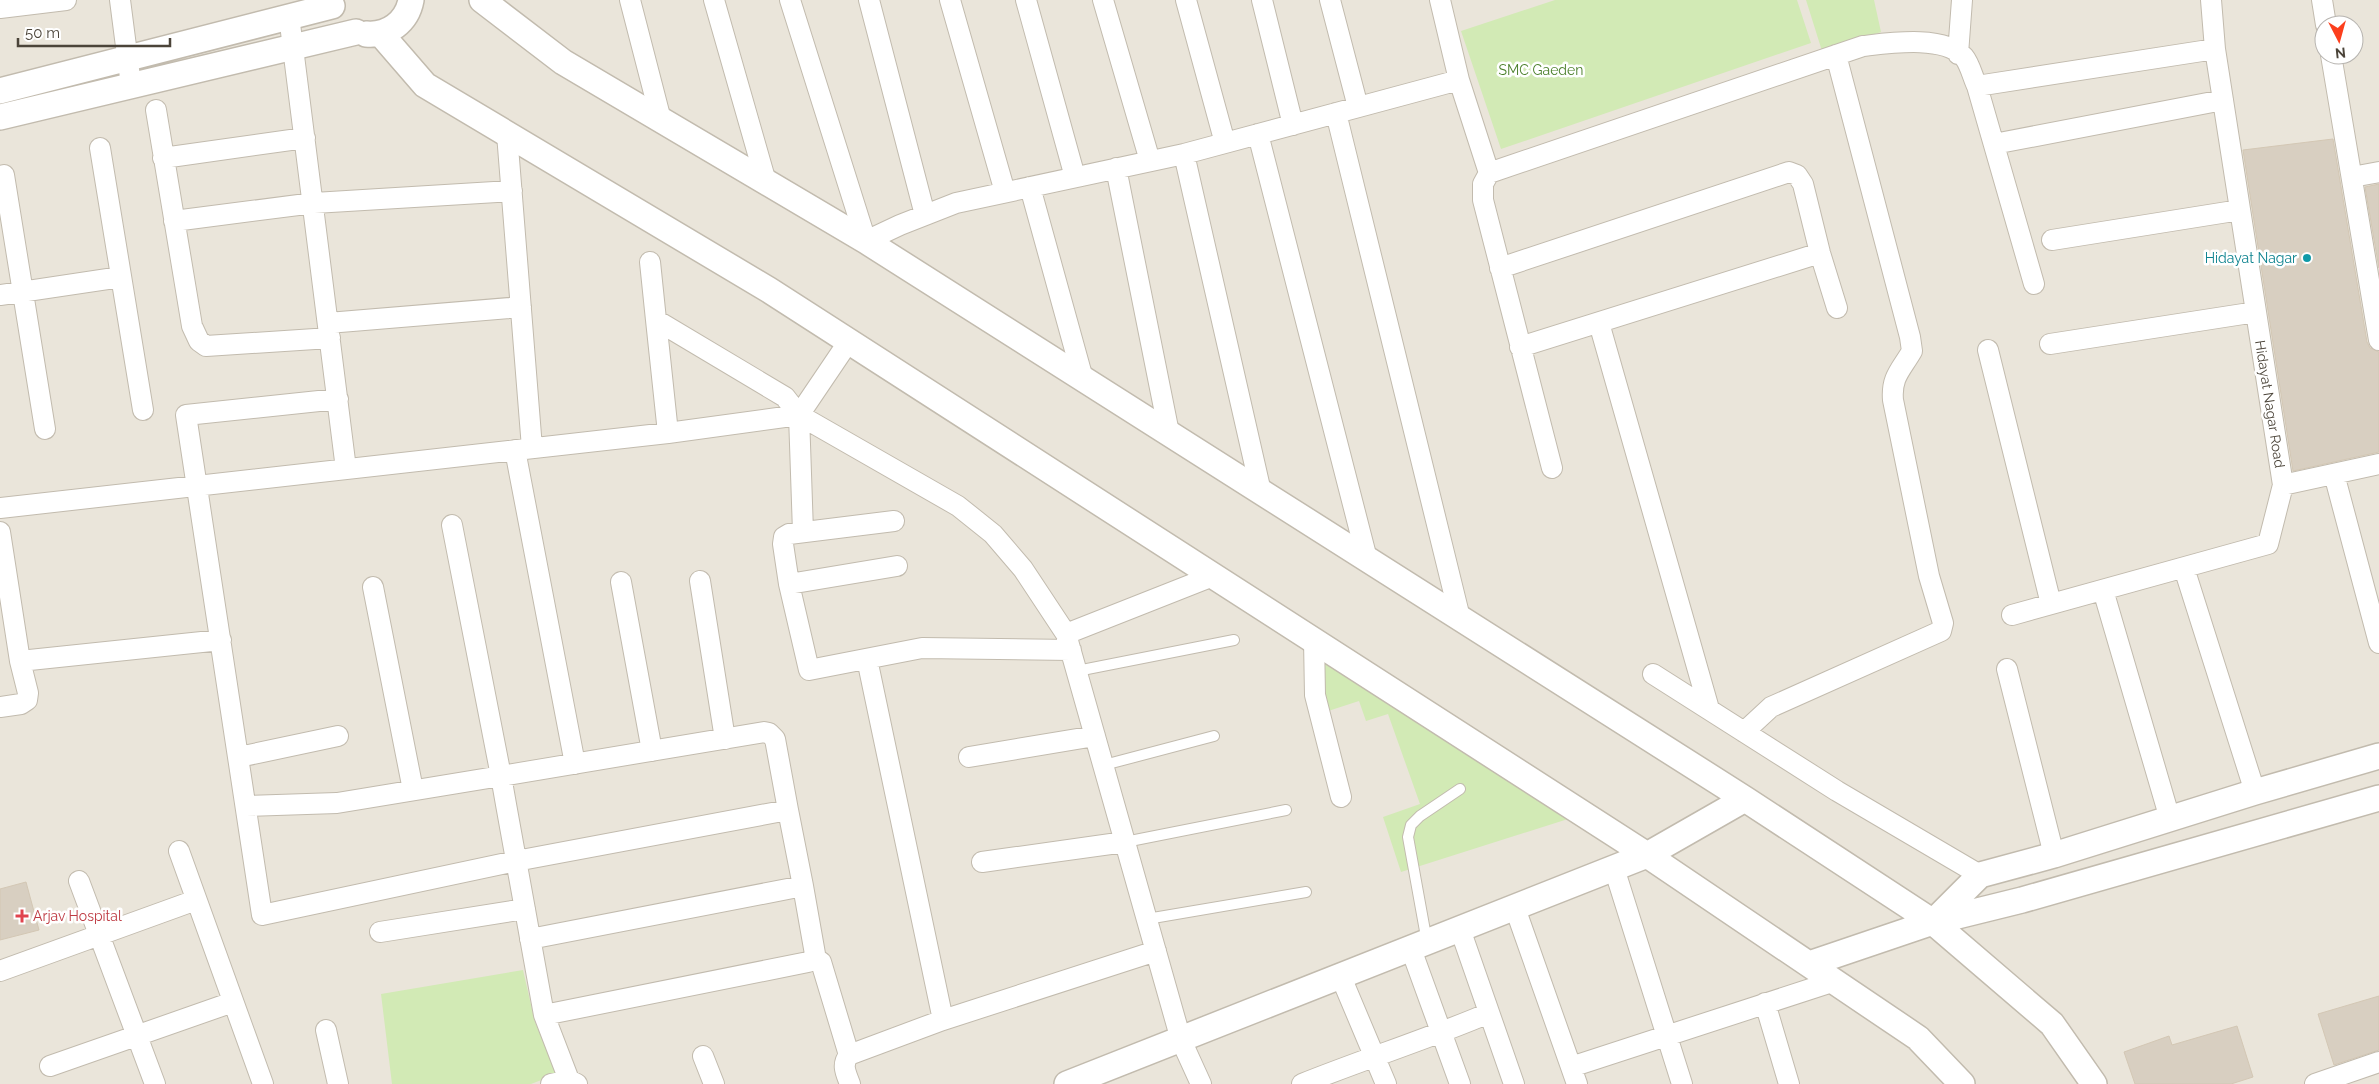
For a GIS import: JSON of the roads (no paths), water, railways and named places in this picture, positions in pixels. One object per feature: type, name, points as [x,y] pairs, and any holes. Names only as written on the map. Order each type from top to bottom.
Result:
[{"type":"street","points":[[0,8],[66,0]]},
{"type":"street","points":[[120,0],[131,85]]},
{"type":"street","points":[[0,117],[293,48],[391,29],[407,13],[411,0]]},
{"type":"street","points":[[482,0],[563,62],[866,241],[1745,799],[1933,922],[2052,1024],[2094,1084]]},
{"type":"street","points":[[630,0],[661,120]]},
{"type":"street","points":[[714,0],[766,182]]},
{"type":"street","points":[[790,0],[866,241]]},
{"type":"street","points":[[869,0],[925,215]]},
{"type":"street","points":[[950,0],[1005,192]]},
{"type":"street","points":[[1026,0],[1076,177]]},
{"type":"street","points":[[1103,0],[1150,161]]},
{"type":"street","points":[[1186,0],[1225,143]]},
{"type":"street","points":[[1262,0],[1293,125]]},
{"type":"street","points":[[1330,0],[1358,107]]},
{"type":"street","points":[[1440,0],[1459,80],[1489,173]]},
{"type":"street","points":[[1958,54],[1962,0]]},
{"type":"street","name":"Hidayat Nagar Road","points":[[2012,615],[2268,544],[2283,485],[2215,49],[2211,0]]},
{"type":"street","points":[[2322,0],[2324,15]]},
{"type":"street","points":[[0,91],[289,16],[331,3],[341,22],[368,32],[424,85],[761,285],[1647,855],[1918,1038],[1962,1084]]},
{"type":"street","points":[[289,16],[306,138],[346,469]]},
{"type":"street","points":[[1552,468],[1483,200],[1483,184],[1489,173],[1863,46],[1894,42],[1927,43],[1948,47],[1965,58],[1977,86],[2034,284]]},
{"type":"street","points":[[1977,86],[2215,49]]},
{"type":"street","points":[[1744,732],[1771,707],[1941,631],[1944,623],[1929,576],[1893,400],[1892,386],[1898,370],[1912,351],[1910,337],[1836,56]]},
{"type":"street","points":[[2333,65],[2379,340]]},
{"type":"street","points":[[866,241],[956,203],[1184,154],[1459,80]]},
{"type":"street","points":[[1994,144],[2223,100]]},
{"type":"street","points":[[156,110],[162,158],[192,326],[199,341],[206,346],[521,307]]},
{"type":"street","points":[[1336,113],[1460,618]]},
{"type":"street","points":[[508,134],[521,307],[523,449],[575,764]]},
{"type":"street","points":[[1258,134],[1366,559]]},
{"type":"street","points":[[162,158],[306,138]]},
{"type":"street","points":[[100,148],[143,410]]},
{"type":"street","points":[[1184,154],[1261,492]]},
{"type":"street","points":[[1116,168],[1169,434]]},
{"type":"street","points":[[1500,268],[1789,172],[1797,175],[1803,184],[1820,253],[1837,308]]},
{"type":"street","points":[[2352,177],[2379,172]]},
{"type":"street","points":[[4,175],[45,429]]},
{"type":"street","points":[[1030,187],[1083,379]]},
{"type":"street","points":[[174,221],[314,203],[512,191]]},
{"type":"street","points":[[2052,240],[2240,210]]},
{"type":"street","points":[[1520,347],[1820,253]]},
{"type":"street","points":[[650,262],[668,433]]},
{"type":"street","points":[[0,295],[121,277]]},
{"type":"street","points":[[2050,344],[2256,312]]},
{"type":"street","points":[[656,320],[785,397],[799,415],[958,506],[993,534],[1023,569],[1069,642],[1181,1040],[1201,1084]]},
{"type":"street","points":[[1599,323],[1709,709]]},
{"type":"street","points":[[803,532],[799,415],[849,341]]},
{"type":"street","points":[[1988,350],[2051,604]]},
{"type":"street","points":[[338,399],[186,415],[262,915],[516,861],[788,810]]},
{"type":"street","points":[[0,508],[668,433],[799,415]]},
{"type":"street","points":[[2283,485],[2379,464]]},
{"type":"street","points":[[2334,474],[2379,643]]},
{"type":"street","points":[[894,521],[789,534],[784,538],[783,544],[789,584],[809,670],[922,648],[1069,642],[1213,576]]},
{"type":"street","points":[[452,525],[501,776],[544,1016],[566,1083]]},
{"type":"street","points":[[0,532],[20,661],[28,693],[27,700],[21,704],[0,707]]},
{"type":"street","points":[[789,584],[897,566]]},
{"type":"street","points":[[2184,568],[2255,792]]},
{"type":"street","points":[[621,582],[652,751]]},
{"type":"street","points":[[700,582],[725,739]]},
{"type":"street","points":[[373,588],[413,790]]},
{"type":"street","points":[[2103,590],[2170,818]]},
{"type":"street","points":[[20,661],[221,640]]},
{"type":"street","points":[[1314,640],[1316,695],[1341,797]]},
{"type":"street","points":[[867,659],[943,1020]]},
{"type":"street","points":[[2007,669],[2054,856]]},
{"type":"street","points":[[1653,674],[1837,791],[1980,875]]},
{"type":"street","points":[[246,806],[337,803],[764,732],[769,733],[775,740],[804,886],[816,954],[814,959],[808,962],[544,1016]]},
{"type":"street","points":[[238,757],[338,736]]},
{"type":"street","points":[[969,757],[1095,736]]},
{"type":"street","points":[[1933,922],[1980,875],[2054,856],[2170,818],[2379,756]]},
{"type":"street","points":[[1809,964],[1933,922],[2022,900],[2379,798]]},
{"type":"street","points":[[1067,1084],[1647,855],[1745,799]]},
{"type":"street","points":[[982,862],[1125,842]]},
{"type":"street","points":[[179,851],[263,1084]]},
{"type":"street","points":[[1614,868],[1682,1084]]},
{"type":"street","points":[[79,881],[155,1084]]},
{"type":"street","points":[[530,939],[804,886]]},
{"type":"street","points":[[0,971],[196,900]]},
{"type":"street","points":[[1515,908],[1574,1075],[1666,1034],[1835,981]]},
{"type":"street","points":[[380,932],[525,909]]},
{"type":"street","points":[[1460,929],[1514,1084]]},
{"type":"street","points":[[1419,946],[1442,1033],[1460,1084]]},
{"type":"street","points":[[850,1084],[844,1068],[844,1061],[849,1055],[943,1020],[1156,952]]},
{"type":"street","points":[[821,962],[849,1055]]},
{"type":"street","points":[[1341,977],[1386,1084]]},
{"type":"street","points":[[50,1066],[137,1034],[234,1002]]},
{"type":"street","points":[[1765,1003],[1789,1084]]},
{"type":"street","points":[[1302,1084],[1374,1056],[1442,1033],[1489,1013]]},
{"type":"street","points":[[326,1030],[338,1084]]},
{"type":"street","points":[[703,1056],[714,1084]]},
{"type":"street","points":[[2315,1084],[2379,1062]]},
{"type":"lane","points":[[1077,671],[1234,640]]},
{"type":"lane","points":[[1104,765],[1214,736]]},
{"type":"lane","points":[[1419,946],[1408,837],[1411,825],[1420,816],[1460,789]]},
{"type":"lane","points":[[1125,842],[1286,810]]},
{"type":"lane","points":[[1147,919],[1306,892]]},
{"type":"place","name":"Hidayat Nagar","points":[[2307,258]]},
{"type":"place","name":"Arjav Hospital","points":[[22,916]]},
{"type":"park label","name":"SMC Gaeden","points":[[1541,70]]}]
